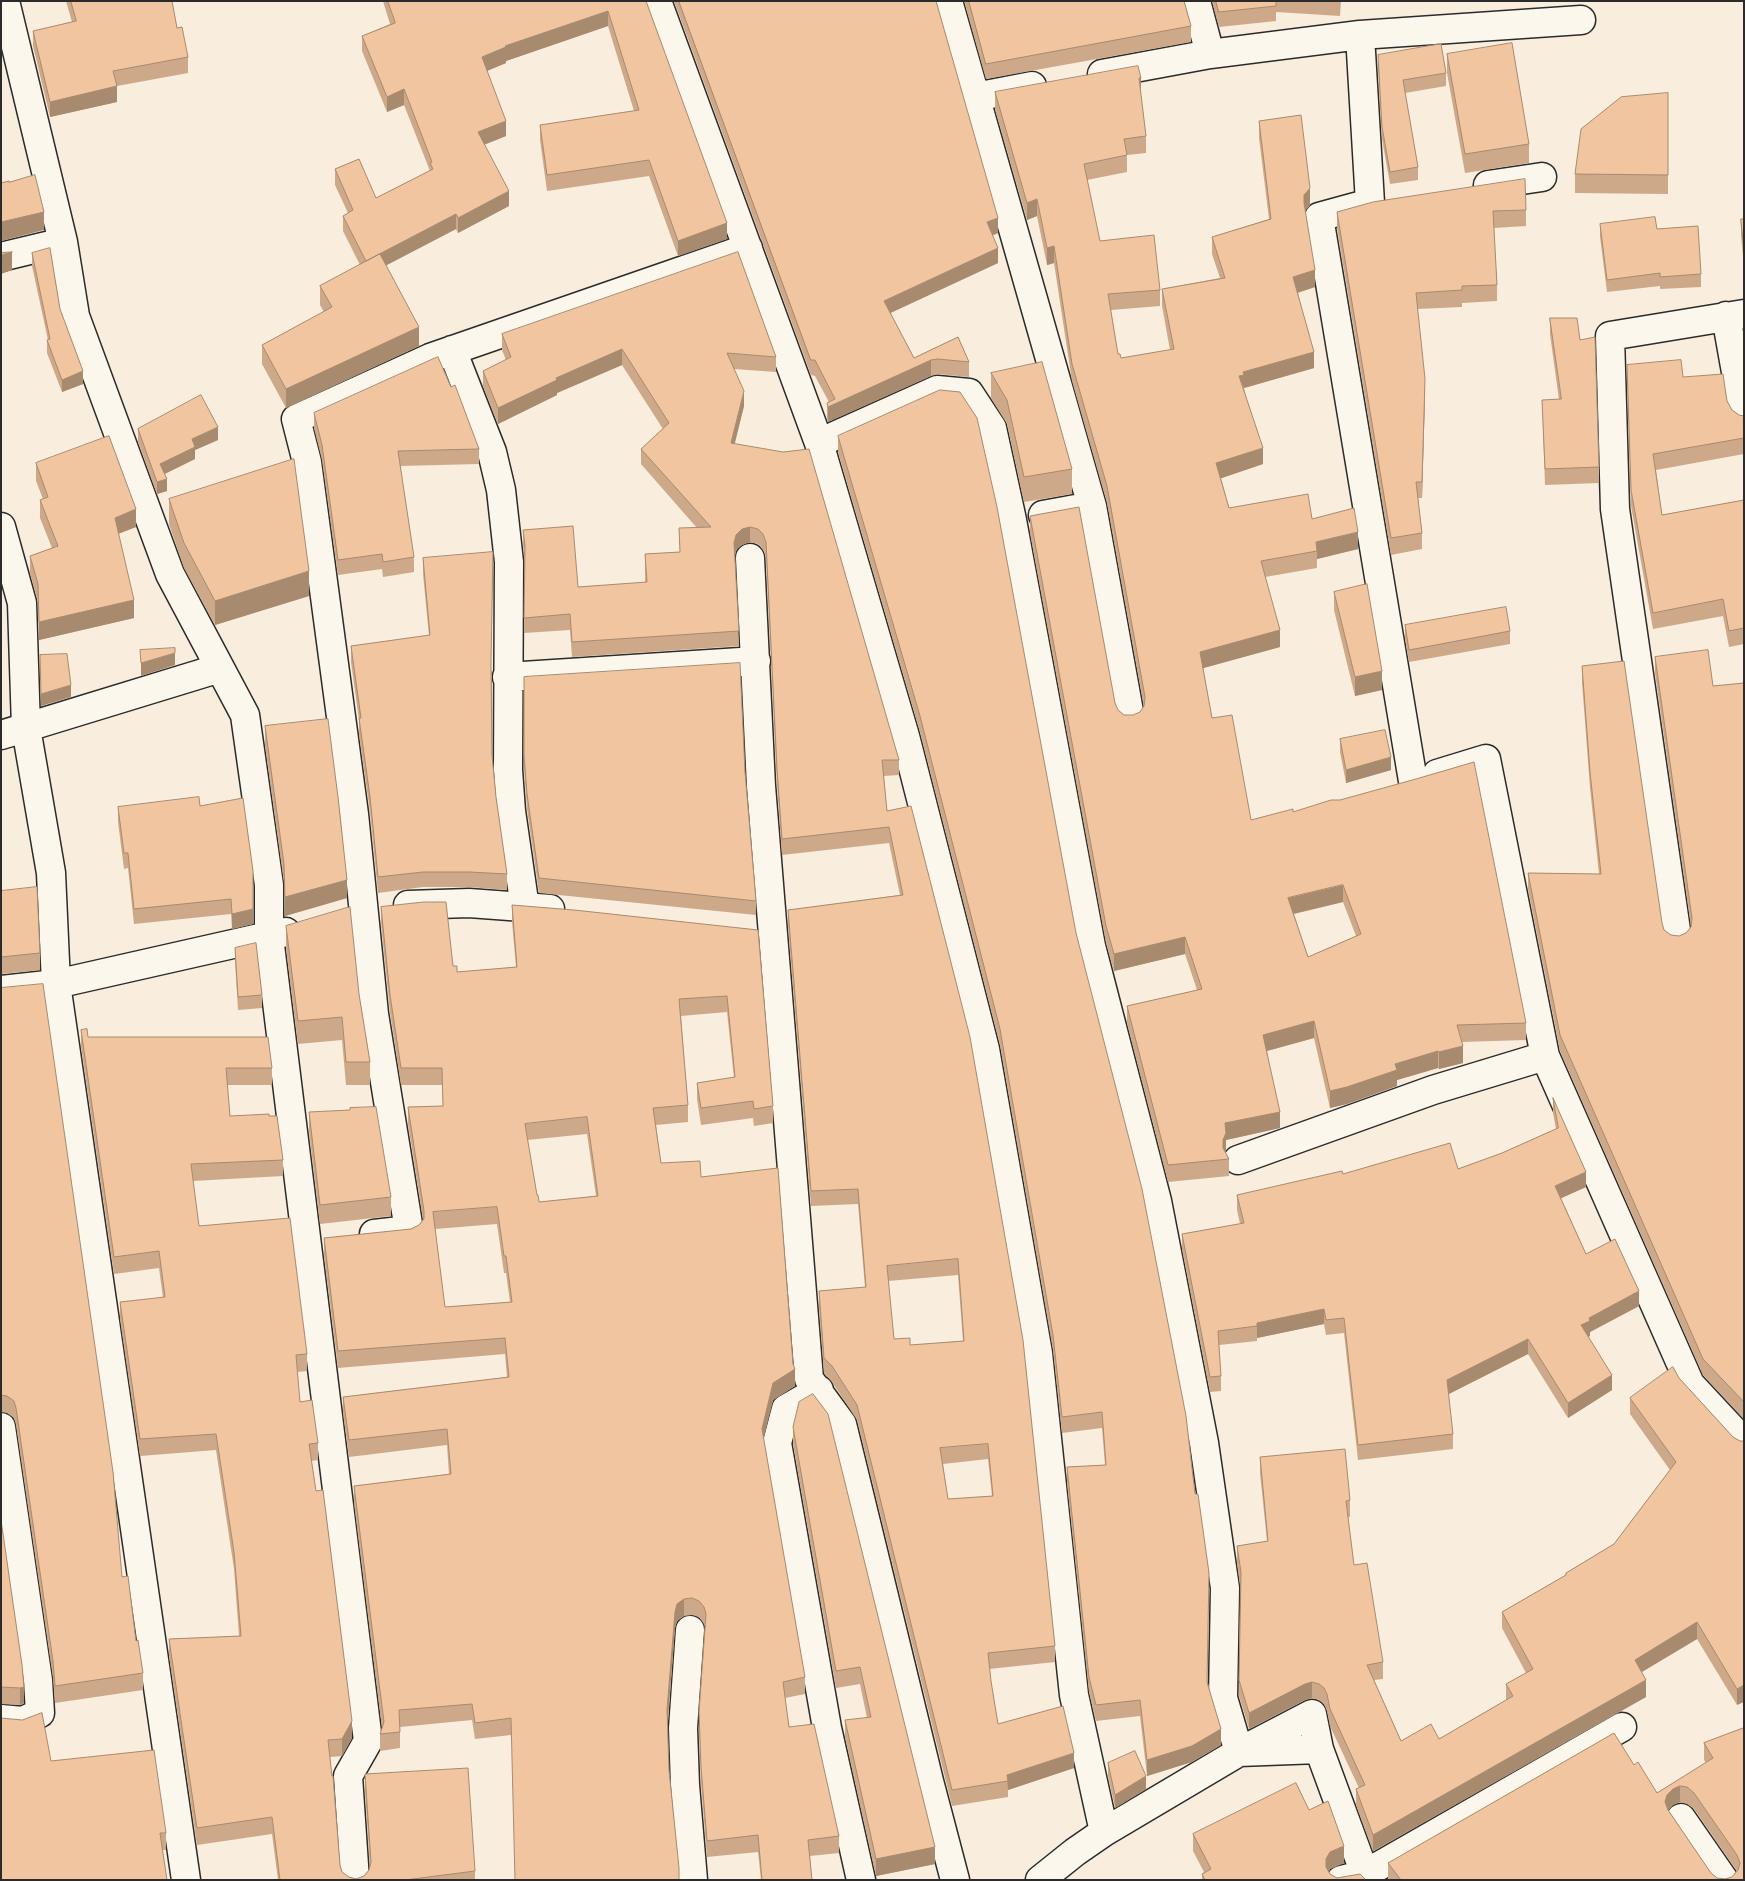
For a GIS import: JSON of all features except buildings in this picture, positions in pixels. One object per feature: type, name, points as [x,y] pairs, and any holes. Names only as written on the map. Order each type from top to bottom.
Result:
[{"type":"street","points":[[5,1],[63,242],[74,316],[170,574],[245,715],[269,885],[269,937],[368,1741],[348,1776],[355,1880]]},
{"type":"street","points":[[657,1],[820,443],[905,736],[986,1049],[1038,1353],[1074,1695],[1104,1832]]},
{"type":"street","points":[[948,1],[1092,506],[1130,717]]},
{"type":"street","points":[[1196,1],[1210,54]]},
{"type":"street","points":[[1082,77],[1210,54],[1360,35],[1581,20]]},
{"type":"street","points":[[1360,35],[1370,203]]},
{"type":"street","points":[[975,97],[1053,82]]},
{"type":"street","points":[[1466,188],[1542,177]]},
{"type":"street","points":[[1399,199],[1370,203],[1319,217],[1403,784],[1486,759],[1544,1056],[1690,1384],[1744,1442]]},
{"type":"street","points":[[1,257],[63,242]]},
{"type":"street","points":[[307,1242],[410,1230],[374,1014],[354,814],[307,462],[296,419],[430,358],[748,248]]},
{"type":"street","points":[[1677,937],[1615,510],[1610,336],[1735,315],[1744,417]]},
{"type":"street","points":[[452,350],[492,452],[501,490],[509,562],[508,770],[511,811],[526,908]]},
{"type":"street","points":[[820,443],[937,390],[969,393],[992,428],[1012,520],[1091,946],[1156,1201],[1204,1443],[1225,1588],[1223,1698],[1239,1752]]},
{"type":"street","points":[[279,471],[307,462]]},
{"type":"street","points":[[148,514],[176,505]]},
{"type":"street","points":[[1012,520],[1092,506]]},
{"type":"street","points":[[1,527],[22,603],[14,732],[51,873],[56,984],[186,1880]]},
{"type":"street","points":[[750,558],[761,786],[763,932],[810,1378],[842,1424],[955,1880]]},
{"type":"street","points":[[508,677],[756,661]]},
{"type":"street","points":[[14,732],[220,668]]},
{"type":"street","points":[[335,918],[363,910],[423,903],[469,903],[575,911]]},
{"type":"street","points":[[1,990],[56,984],[269,937],[307,926]]},
{"type":"street","points":[[1238,1160],[1433,1090],[1544,1056]]},
{"type":"street","points":[[819,1390],[786,1409],[777,1442],[827,1728],[861,1880]]},
{"type":"street","points":[[1,1427],[38,1680],[40,1714],[23,1720],[1,1719]]},
{"type":"street","points":[[690,1630],[684,1728],[685,1785],[693,1880]]},
{"type":"street","points":[[1040,1880],[1104,1832],[1239,1752],[1318,1749],[1359,1878],[1622,1727]]},
{"type":"street","points":[[1681,1818],[1724,1880]]}]
